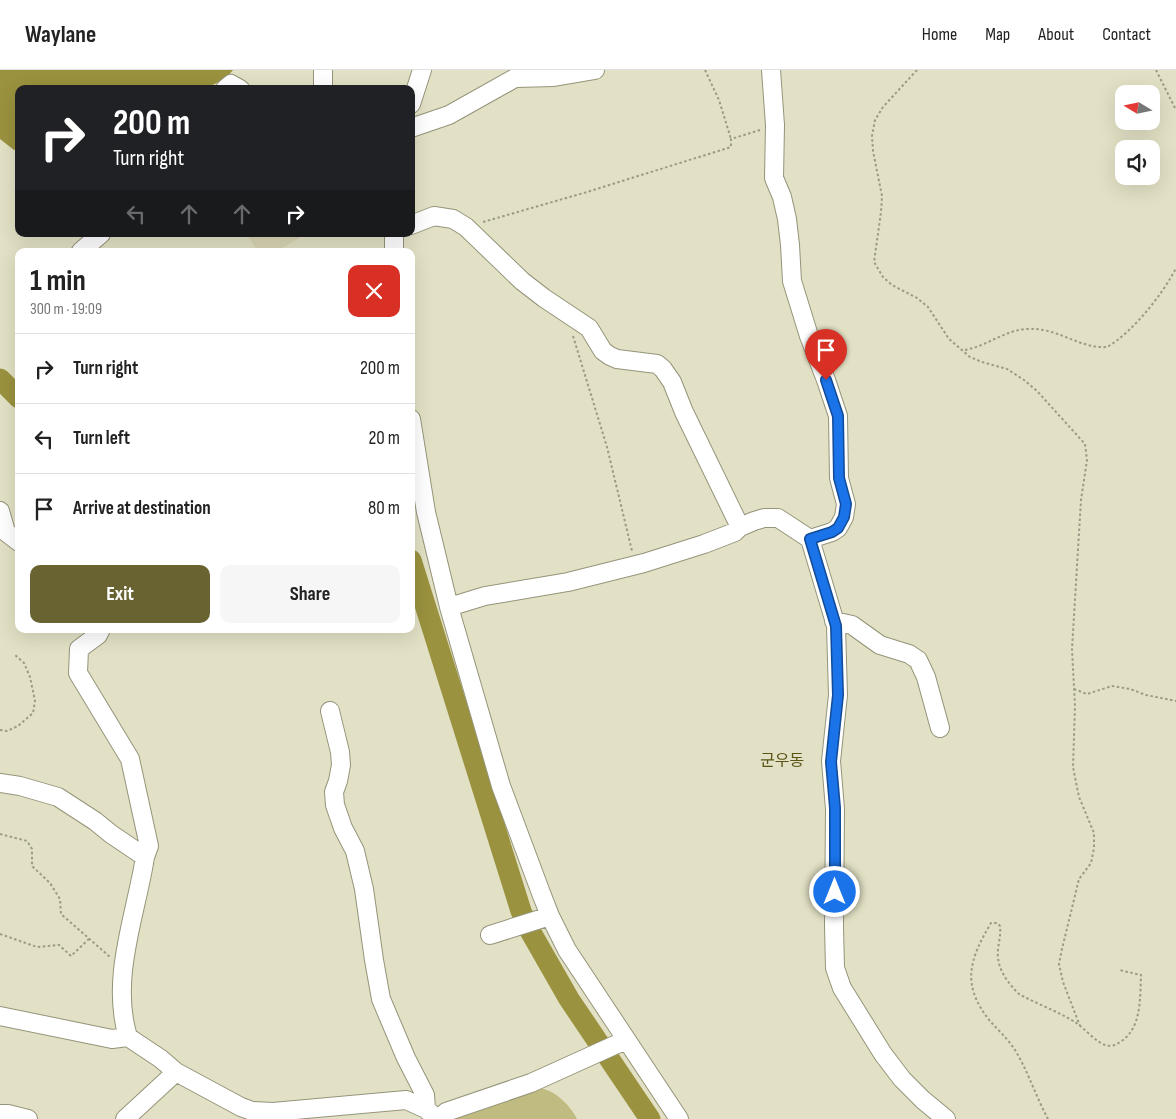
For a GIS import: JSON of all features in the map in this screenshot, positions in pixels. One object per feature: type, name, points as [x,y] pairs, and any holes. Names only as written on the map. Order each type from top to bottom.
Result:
[{"type":"street","points":[[323,70],[323,85]]},
{"type":"street","points":[[415,92],[422,70]]},
{"type":"street","points":[[415,127],[449,115],[517,74],[554,77],[595,70]]},
{"type":"street","points":[[770,70],[775,125],[774,178],[782,197],[787,219],[792,281],[809,336],[838,416],[839,478],[846,504],[844,517],[838,528],[832,532],[810,539]]},
{"type":"street","points":[[415,223],[434,216],[453,218],[470,231],[522,281],[589,328],[603,351],[617,359],[657,364],[672,382],[684,412],[740,527]]},
{"type":"street","points":[[85,248],[97,237]]},
{"type":"street","points":[[415,444],[426,512],[450,607],[501,786],[545,918],[568,950],[621,1043],[680,1119]]},
{"type":"street","points":[[0,511],[8,536]]},
{"type":"street","points":[[450,607],[485,596],[568,582],[635,565],[704,544],[764,518],[778,518],[810,539],[836,626],[838,695],[831,762],[835,808],[834,927],[836,968],[842,988],[883,1054],[902,1079],[946,1119]]},
{"type":"street","points":[[834,620],[852,625],[880,645],[898,650],[918,660],[926,677],[940,728]]},
{"type":"street","points":[[99,633],[79,649],[78,673],[130,759],[149,846],[145,856],[123,969],[122,1012],[128,1037]]},
{"type":"street","points":[[330,712],[340,752],[341,764],[334,792],[335,805],[343,828],[355,850],[364,889],[381,998],[406,1058],[434,1116]]},
{"type":"street","points":[[0,783],[20,786],[58,797],[145,856]]},
{"type":"street","points":[[490,935],[545,918]]},
{"type":"street","points":[[0,1016],[112,1039],[128,1037],[161,1059],[176,1072],[241,1107],[252,1115],[406,1100],[434,1116],[531,1083],[621,1043]]},
{"type":"street","points":[[125,1119],[176,1072]]},
{"type":"street","points":[[0,1114],[28,1119]]},
{"type":"path","points":[[470,231],[485,221],[587,192],[731,147],[731,139],[719,100],[705,70]]},
{"type":"path","points":[[917,70],[883,107],[875,120],[872,151],[882,196],[874,262],[883,277],[892,285],[928,306],[949,339],[970,357],[1007,369],[1037,391],[1084,444],[1087,460],[1081,500],[1074,604],[1072,649],[1075,706],[1073,767],[1079,797],[1094,833],[1094,848],[1091,864],[1079,879],[1060,964],[1063,982],[1080,1026]]},
{"type":"path","points":[[1156,70],[1176,110]]},
{"type":"path","points":[[731,139],[775,125]]},
{"type":"path","points":[[963,350],[982,346],[1011,332],[1027,329],[1054,332],[1082,344],[1107,347],[1145,313],[1171,278],[1176,268]]},
{"type":"path","points":[[566,313],[607,447],[635,565]]},
{"type":"path","points":[[0,730],[7,731],[18,726],[33,713],[35,701],[30,676],[24,663],[14,654]]},
{"type":"path","points":[[1074,689],[1087,694],[1112,686],[1176,701]]},
{"type":"path","points":[[0,834],[27,841],[32,849],[32,866],[50,884],[60,898],[61,914],[123,969]]},
{"type":"path","points":[[1048,1119],[1013,1046],[975,1000],[971,987],[973,962],[980,942],[991,923],[997,923],[1000,926],[1001,933],[997,953],[998,963],[1002,973],[1013,988],[1026,998],[1080,1026],[1104,1045],[1111,1046],[1117,1044],[1128,1036],[1137,1018],[1141,975],[1119,970]]},
{"type":"path","points":[[0,934],[37,947],[59,945],[71,956],[90,938]]},
{"type":"shaded area","points":[[0,70],[233,70],[225,79],[212,85],[15,85],[15,150],[0,139]]},
{"type":"shaded area","points":[[248,237],[301,237],[282,248],[256,248]]},
{"type":"shaded area","points":[[538,1088],[550,1091],[556,1095],[570,1108],[577,1119],[453,1119],[474,1109]]},
{"type":"waterway","points":[[0,379],[15,394]]},
{"type":"waterway","points":[[415,573],[521,911],[529,929],[569,999],[650,1119]]},
{"type":"district","name":"군우동","points":[[782,760]]},
{"type":"route","points":[[826,380],[838,416],[840,442],[839,478],[846,504],[844,517],[838,528],[832,532],[810,539],[836,626],[838,695],[831,762],[835,808],[835,892]]}]
